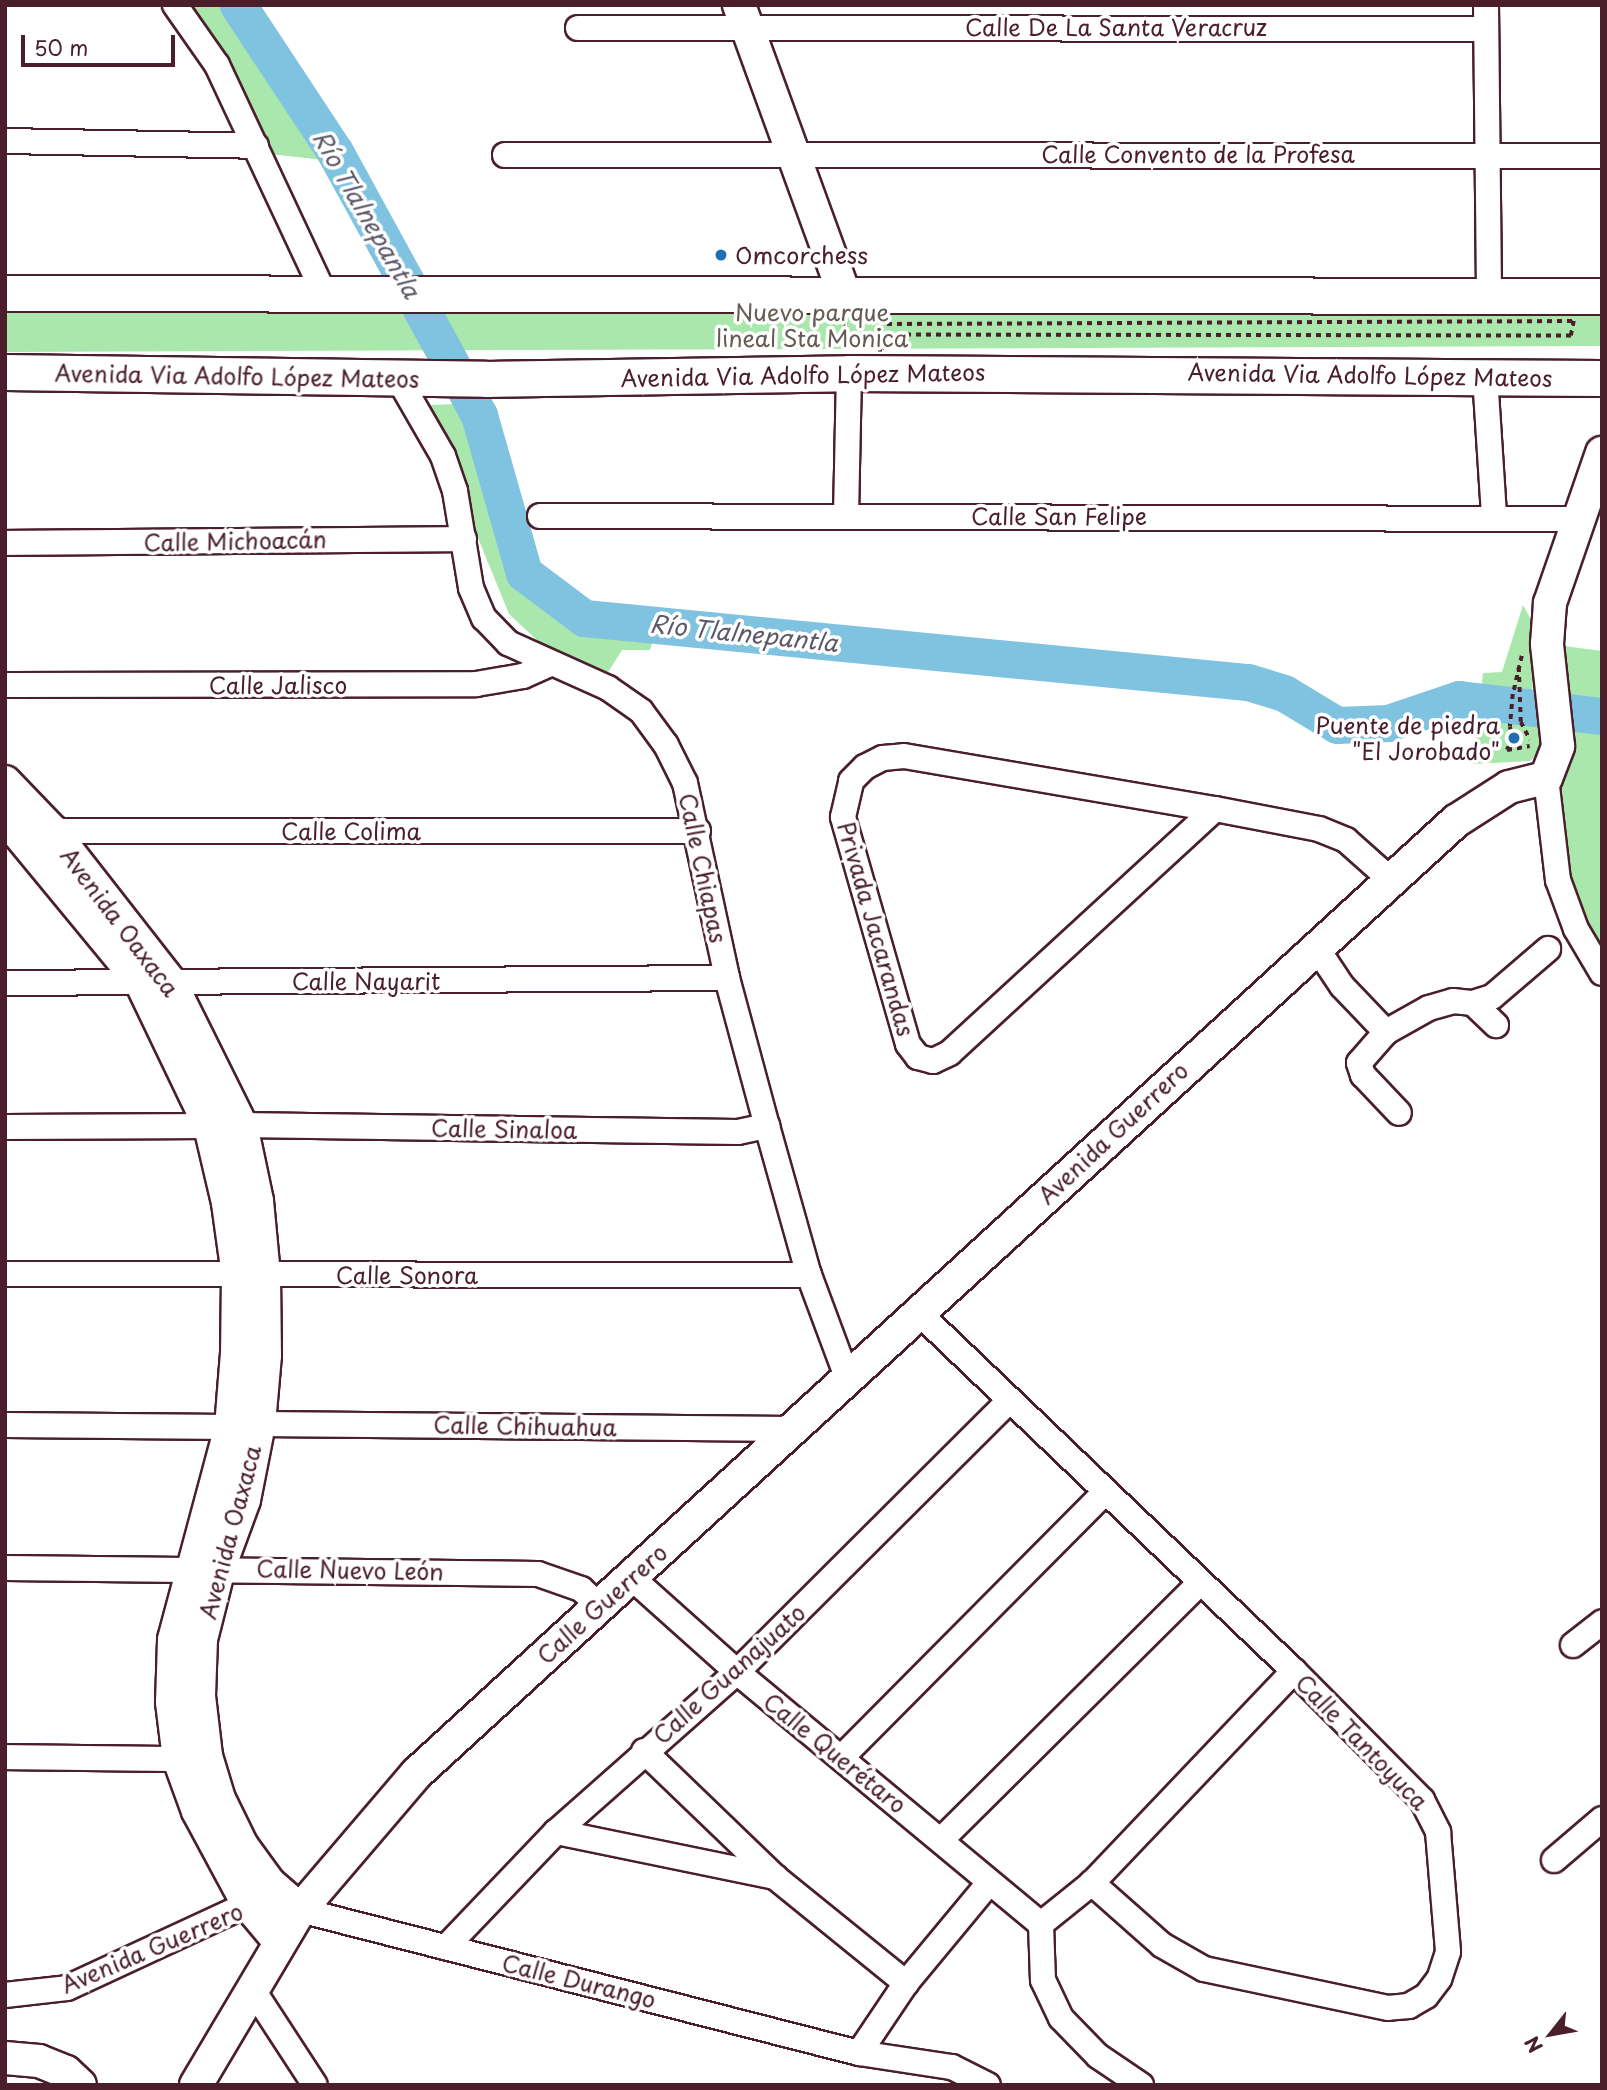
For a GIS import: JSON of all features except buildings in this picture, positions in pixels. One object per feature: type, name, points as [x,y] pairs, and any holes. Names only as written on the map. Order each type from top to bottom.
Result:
[{"type":"main road","points":[[5,293],[1489,293],[1602,296]]},
{"type":"main road","name":"Avenida Via Adolfo López Mateos","points":[[5,372],[438,379],[849,373],[1602,378]]},
{"type":"street","points":[[174,5],[217,65],[324,293]]},
{"type":"street","points":[[743,15],[844,293]]},
{"type":"street","name":"Calle De La Santa Veracruz","points":[[578,28],[743,15],[1486,17]]},
{"type":"street","points":[[1486,17],[1489,293]]},
{"type":"street","points":[[5,141],[256,146]]},
{"type":"street","name":"Calle Convento de la Profesa","points":[[505,155],[1602,156]]},
{"type":"street","points":[[846,516],[849,373]]},
{"type":"street","points":[[1485,376],[1494,517]]},
{"type":"street","name":"Calle Chiapas","points":[[398,378],[443,456],[464,539],[471,588],[484,618],[508,643],[548,665],[608,688],[641,711],[666,745],[685,783],[698,831],[727,978],[767,1126],[809,1275],[847,1377]]},
{"type":"street","points":[[1602,453],[1578,519],[1547,625],[1558,736],[1546,778],[1558,880],[1576,929],[1602,973]]},
{"type":"street","name":"Calle San Felipe","points":[[540,516],[1578,519]]},
{"type":"street","name":"Calle Michoacán","points":[[5,543],[464,539]]},
{"type":"street","name":"Calle Jalisco","points":[[5,685],[476,684],[523,676],[548,665]]},
{"type":"street","name":"Privada Jacarandas","points":[[1215,809],[950,1053],[933,1061],[918,1057],[908,1044],[843,817],[844,798],[865,767],[883,758],[904,756],[1215,809],[1328,833],[1346,840],[1391,879]]},
{"type":"street","name":"Avenida Guerrero","points":[[918,1311],[1312,950],[1481,801],[1509,787],[1546,778]]},
{"type":"street","name":"Avenida Oaxaca","points":[[5,782],[52,831],[156,982],[241,1125],[257,1201],[251,1275],[244,1500],[205,1567],[174,1640],[172,1702],[179,1759],[198,1811],[248,1904],[279,1941]]},
{"type":"street","name":"Calle Colima","points":[[10,826],[52,831],[698,831]]},
{"type":"street","name":"Avenida Oaxaca","points":[[10,826],[156,982],[210,1126],[228,1203],[251,1275]]},
{"type":"street","points":[[1399,1113],[1363,1075],[1359,1063],[1386,1032],[1429,1008],[1453,1001],[1473,1003],[1508,986],[1548,949]]},
{"type":"street","points":[[1312,950],[1386,1032]]},
{"type":"street","name":"Calle Nayarit","points":[[5,983],[727,978]]},
{"type":"street","points":[[1473,1003],[1496,1025]]},
{"type":"street","name":"Calle Sinaloa","points":[[241,1125],[738,1132],[767,1126]]},
{"type":"street","points":[[5,1127],[210,1126]]},
{"type":"street","name":"Calle Sonora","points":[[5,1274],[809,1275]]},
{"type":"street","name":"Calle Guerrero","points":[[196,2085],[279,1941],[300,1910],[416,1774],[632,1578],[918,1311]]},
{"type":"street","name":"Calle Tantoyuca","points":[[918,1311],[1406,1782],[1435,1824],[1448,1951],[1439,1979],[1426,1996],[1409,2006],[1388,2008],[1204,1969],[1162,1945],[1093,1883]]},
{"type":"street","name":"Calle Guanajuato","points":[[446,1947],[556,1832],[644,1751],[737,1672],[1010,1400]]},
{"type":"street","name":"Calle Chihuahua","points":[[5,1425],[791,1429]]},
{"type":"street","points":[[841,1758],[1106,1491]]},
{"type":"street","name":"Avenida Oaxaca","points":[[205,1567],[199,1696],[206,1756],[219,1799],[242,1846],[269,1883],[300,1910]]},
{"type":"street","name":"Calle Nuevo León","points":[[5,1568],[205,1567],[538,1574],[581,1589],[600,1606]]},
{"type":"street","name":"Calle Querétaro","points":[[632,1578],[737,1672],[1041,1924]]},
{"type":"street","points":[[941,1840],[1200,1583]]},
{"type":"street","points":[[1573,1645],[1602,1622]]},
{"type":"street","points":[[1141,2085],[1098,2056],[1061,2018],[1043,1980],[1041,1924],[1093,1883],[1294,1671]]},
{"type":"street","points":[[644,1751],[775,1877],[906,1983]]},
{"type":"street","points":[[5,1757],[179,1759]]},
{"type":"street","points":[[1554,1860],[1602,1819]]},
{"type":"street","points":[[556,1832],[775,1877]]},
{"type":"street","points":[[859,2053],[906,1983],[990,1882]]},
{"type":"street","name":"Avenida Guerrero","points":[[5,1995],[67,1988],[248,1904],[300,1910]]},
{"type":"street","name":"Calle Durango","points":[[300,1910],[859,2053],[952,2067],[988,2085]]},
{"type":"street","points":[[253,1990],[315,2085]]},
{"type":"street","points":[[5,2058],[39,2060],[66,2072],[80,2085]]},
{"type":"path","points":[[844,293],[849,373]]},
{"type":"path","points":[[880,312],[878,350],[883,350],[886,335],[1571,336]]},
{"type":"path","points":[[1519,667],[1521,722],[1532,745],[1523,751],[1507,750],[1514,738],[1510,727],[1513,694],[1519,667]]},
{"type":"green space","points":[[179,5],[226,5],[324,160],[269,154]]},
{"type":"green space","name":"Nuevo parque lineal Sta Monica","points":[[844,299],[1602,313],[1602,346],[5,352],[5,312]]},
{"type":"green space","points":[[458,404],[466,415],[519,585],[569,622],[653,640],[650,650],[622,650],[605,677],[584,672],[538,641],[509,614],[476,533],[460,465],[430,405]]},
{"type":"green space","points":[[1523,605],[1540,636],[1528,717],[1553,744],[1530,761],[1473,764],[1483,673],[1502,672]]},
{"type":"green space","points":[[1549,644],[1602,651],[1602,955],[1563,878]]},
{"type":"waterway","name":"Río Tlalnepantla","points":[[238,5],[335,152],[479,415],[524,573],[584,618],[1248,682],[1284,693],[1337,725],[1388,723],[1459,699],[1602,716]]},
{"type":"place","name":"Omcorchess","points":[[721,255]]},
{"type":"place","name":"Puente de piedra \"El Jorobado\"","points":[[1514,738]]}]
